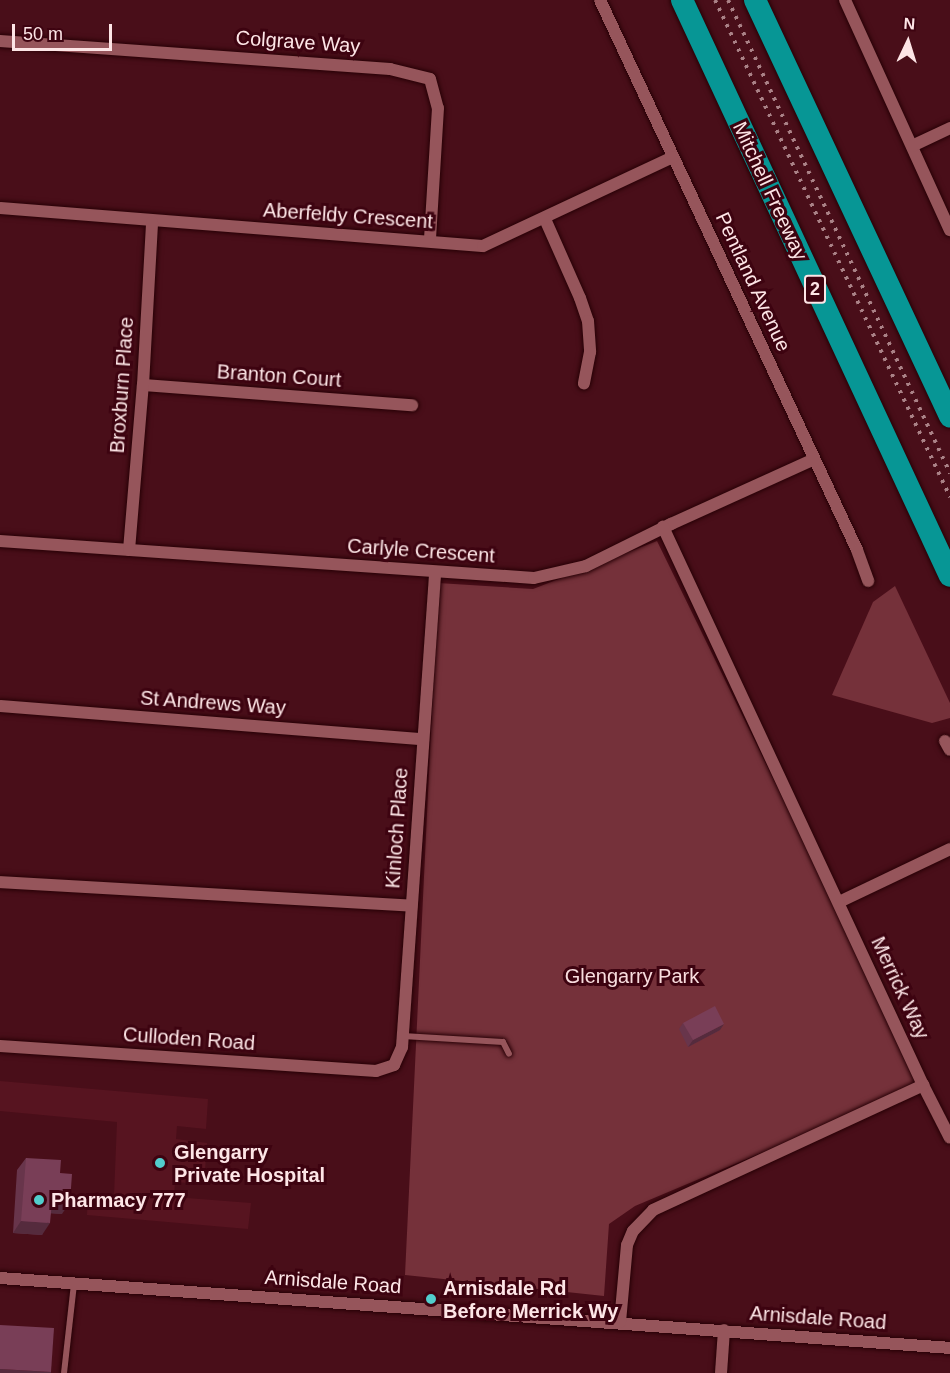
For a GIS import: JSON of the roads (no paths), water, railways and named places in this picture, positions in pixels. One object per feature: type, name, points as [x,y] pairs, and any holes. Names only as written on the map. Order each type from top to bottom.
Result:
[{"type":"highway","name":"Mitchell Freeway","points":[[682,0],[950,576]]},
{"type":"highway","points":[[755,0],[950,417]]},
{"type":"street","name":"Pentland Avenue","points":[[600,0],[857,550],[868,581]]},
{"type":"street","points":[[845,0],[950,230]]},
{"type":"street","name":"Colgrave Way","points":[[0,41],[390,69],[430,79],[438,108],[430,240]]},
{"type":"street","points":[[912,146],[950,128]]},
{"type":"street","name":"Aberfeldy Crescent","points":[[0,208],[152,222],[430,240],[483,246],[545,219],[673,157]]},
{"type":"street","points":[[545,219],[588,321],[590,352],[584,383]]},
{"type":"street","name":"Broxburn Place","points":[[129,550],[143,385],[152,222]]},
{"type":"street","name":"Branton Court","points":[[143,385],[412,405]]},
{"type":"street","name":"Carlyle Crescent","points":[[0,541],[534,578],[586,566],[814,459]]},
{"type":"street","name":"Merrick Way","points":[[663,528],[923,1085],[950,1138]]},
{"type":"street","name":"Kinloch Place","points":[[376,1071],[389,1068],[399,1060],[403,1036],[435,572]]},
{"type":"street","name":"St Andrews Way","points":[[0,706],[423,739]]},
{"type":"street","points":[[839,902],[950,849]]},
{"type":"street","points":[[0,882],[411,906]]},
{"type":"street","name":"Culloden Road","points":[[0,1046],[376,1071]]},
{"type":"street","points":[[620,1322],[627,1245],[633,1232],[653,1210],[923,1085]]},
{"type":"street","name":"Arnisdale Road","points":[[0,1278],[950,1348]]},
{"type":"street","points":[[721,1373],[724,1330]]},
{"type":"lane","points":[[403,1036],[502,1042],[509,1054]]},
{"type":"lane","points":[[64,1373],[74,1283]]},
{"type":"railway","points":[[715,0],[950,497]]},
{"type":"railway","points":[[728,0],[950,473]]},
{"type":"place","name":"Glengarry Private Hospital","points":[[160,1163]]},
{"type":"place","name":"Pharmacy 777","points":[[39,1200]]},
{"type":"place","name":"Arnisdale Rd Before Merrick Wy","points":[[431,1299]]},
{"type":"park label","name":"Glengarry Park","points":[[632,976]]}]
